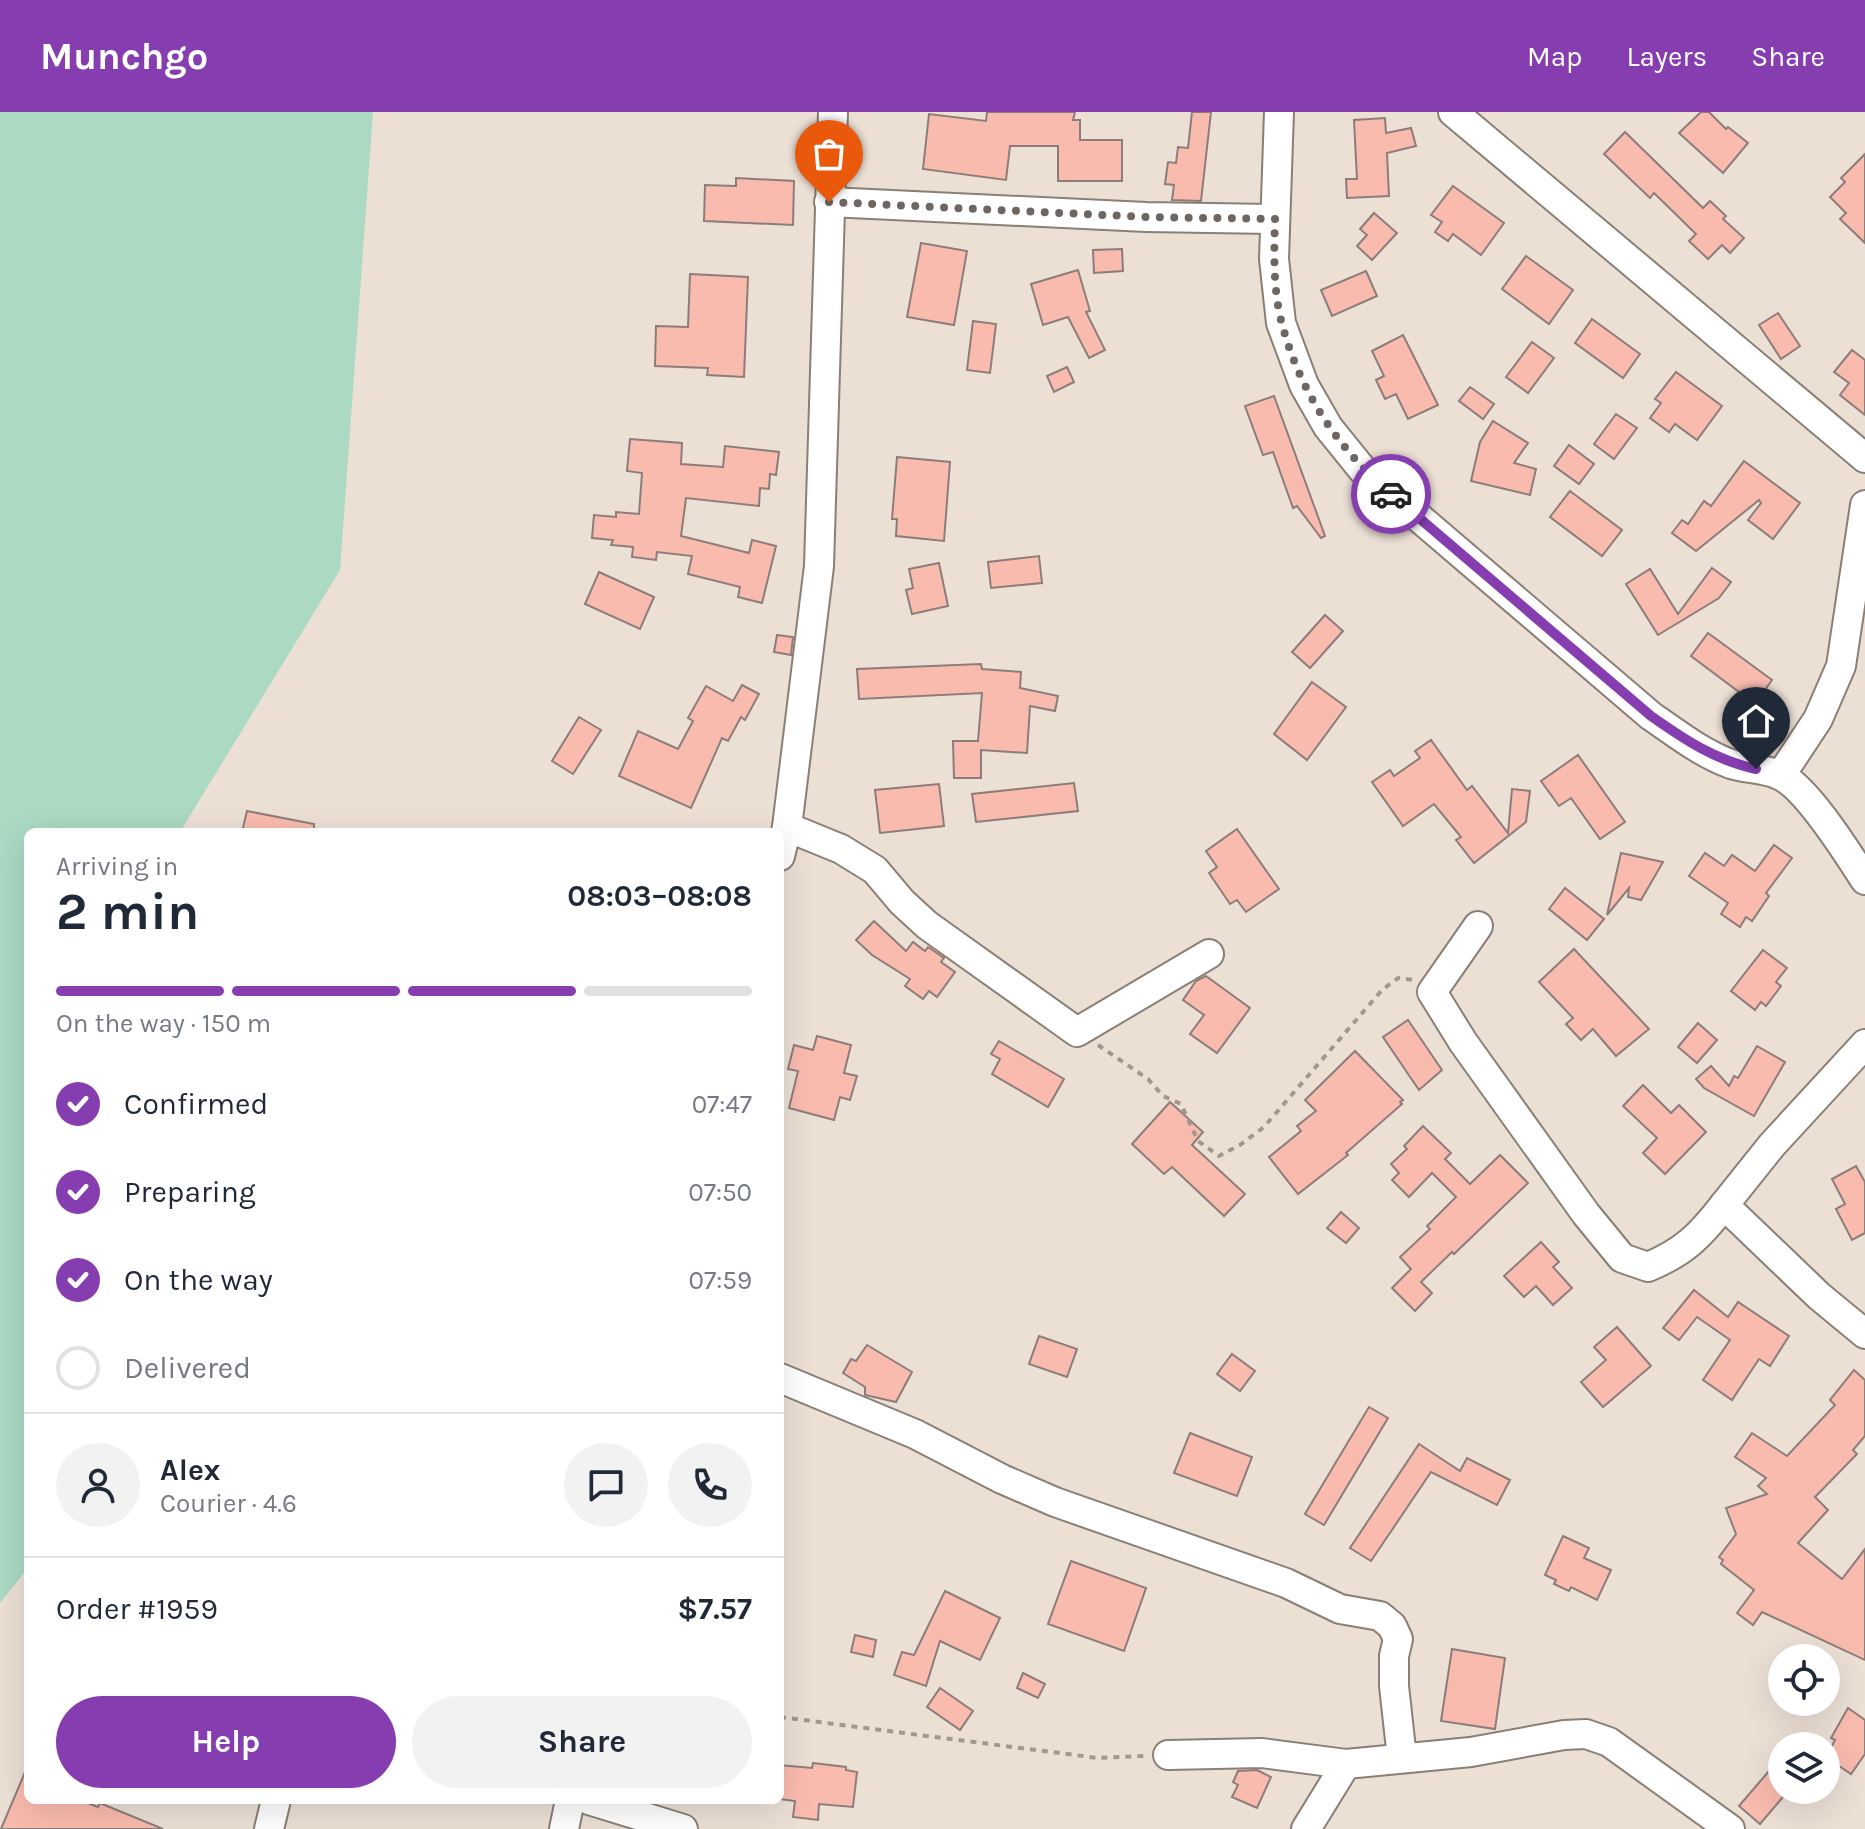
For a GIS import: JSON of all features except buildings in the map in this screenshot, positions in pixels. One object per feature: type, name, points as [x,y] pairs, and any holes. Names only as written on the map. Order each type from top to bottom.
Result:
[{"type":"street","points":[[784,839],[819,566],[833,112]]},
{"type":"street","points":[[1279,112],[1274,259],[1281,323],[1304,385],[1328,427],[1362,469],[1651,716],[1695,747],[1731,764],[1781,775],[1807,799],[1831,828],[1865,880]]},
{"type":"street","points":[[1453,112],[1865,458]]},
{"type":"street","points":[[829,202],[1146,217],[1275,219]]},
{"type":"street","points":[[1781,775],[1818,719],[1841,666],[1865,505]]},
{"type":"street","points":[[787,827],[841,849],[875,870],[927,925],[1077,1032],[1209,954]]},
{"type":"street","points":[[1478,926],[1432,992],[1463,1042],[1577,1202],[1622,1258],[1648,1267],[1674,1256],[1699,1237],[1772,1145],[1865,1044]]},
{"type":"street","points":[[1724,1205],[1819,1296],[1865,1334]]},
{"type":"street","points":[[784,1380],[915,1434],[1002,1479],[1055,1502],[1286,1583],[1340,1609],[1380,1616],[1392,1626],[1398,1639],[1394,1656],[1394,1686],[1402,1758]]},
{"type":"street","points":[[1168,1755],[1262,1753],[1346,1764],[1471,1752],[1564,1735],[1586,1734],[1609,1742],[1730,1829]]},
{"type":"street","points":[[1306,1829],[1346,1764]]},
{"type":"street","points":[[269,1829],[275,1804]]},
{"type":"street","points":[[564,1829],[569,1804]]},
{"type":"street","points":[[602,1804],[683,1829]]},
{"type":"path","points":[[1077,1032],[1124,1061],[1148,1079],[1163,1096],[1181,1104],[1198,1141],[1219,1156],[1264,1127],[1382,990],[1398,978],[1417,980],[1432,992]]},
{"type":"path","points":[[784,1718],[1098,1758],[1168,1755]]},
{"type":"green space","points":[[0,112],[373,112],[340,570],[182,828],[24,828],[24,1573],[0,1603]]},
{"type":"way so far","points":[[829,202],[1146,217],[1275,219],[1274,259],[1281,323],[1304,385],[1328,427],[1362,469],[1391,494]]},
{"type":"route","points":[[1391,494],[1651,716],[1695,747],[1731,764],[1756,769]]}]
